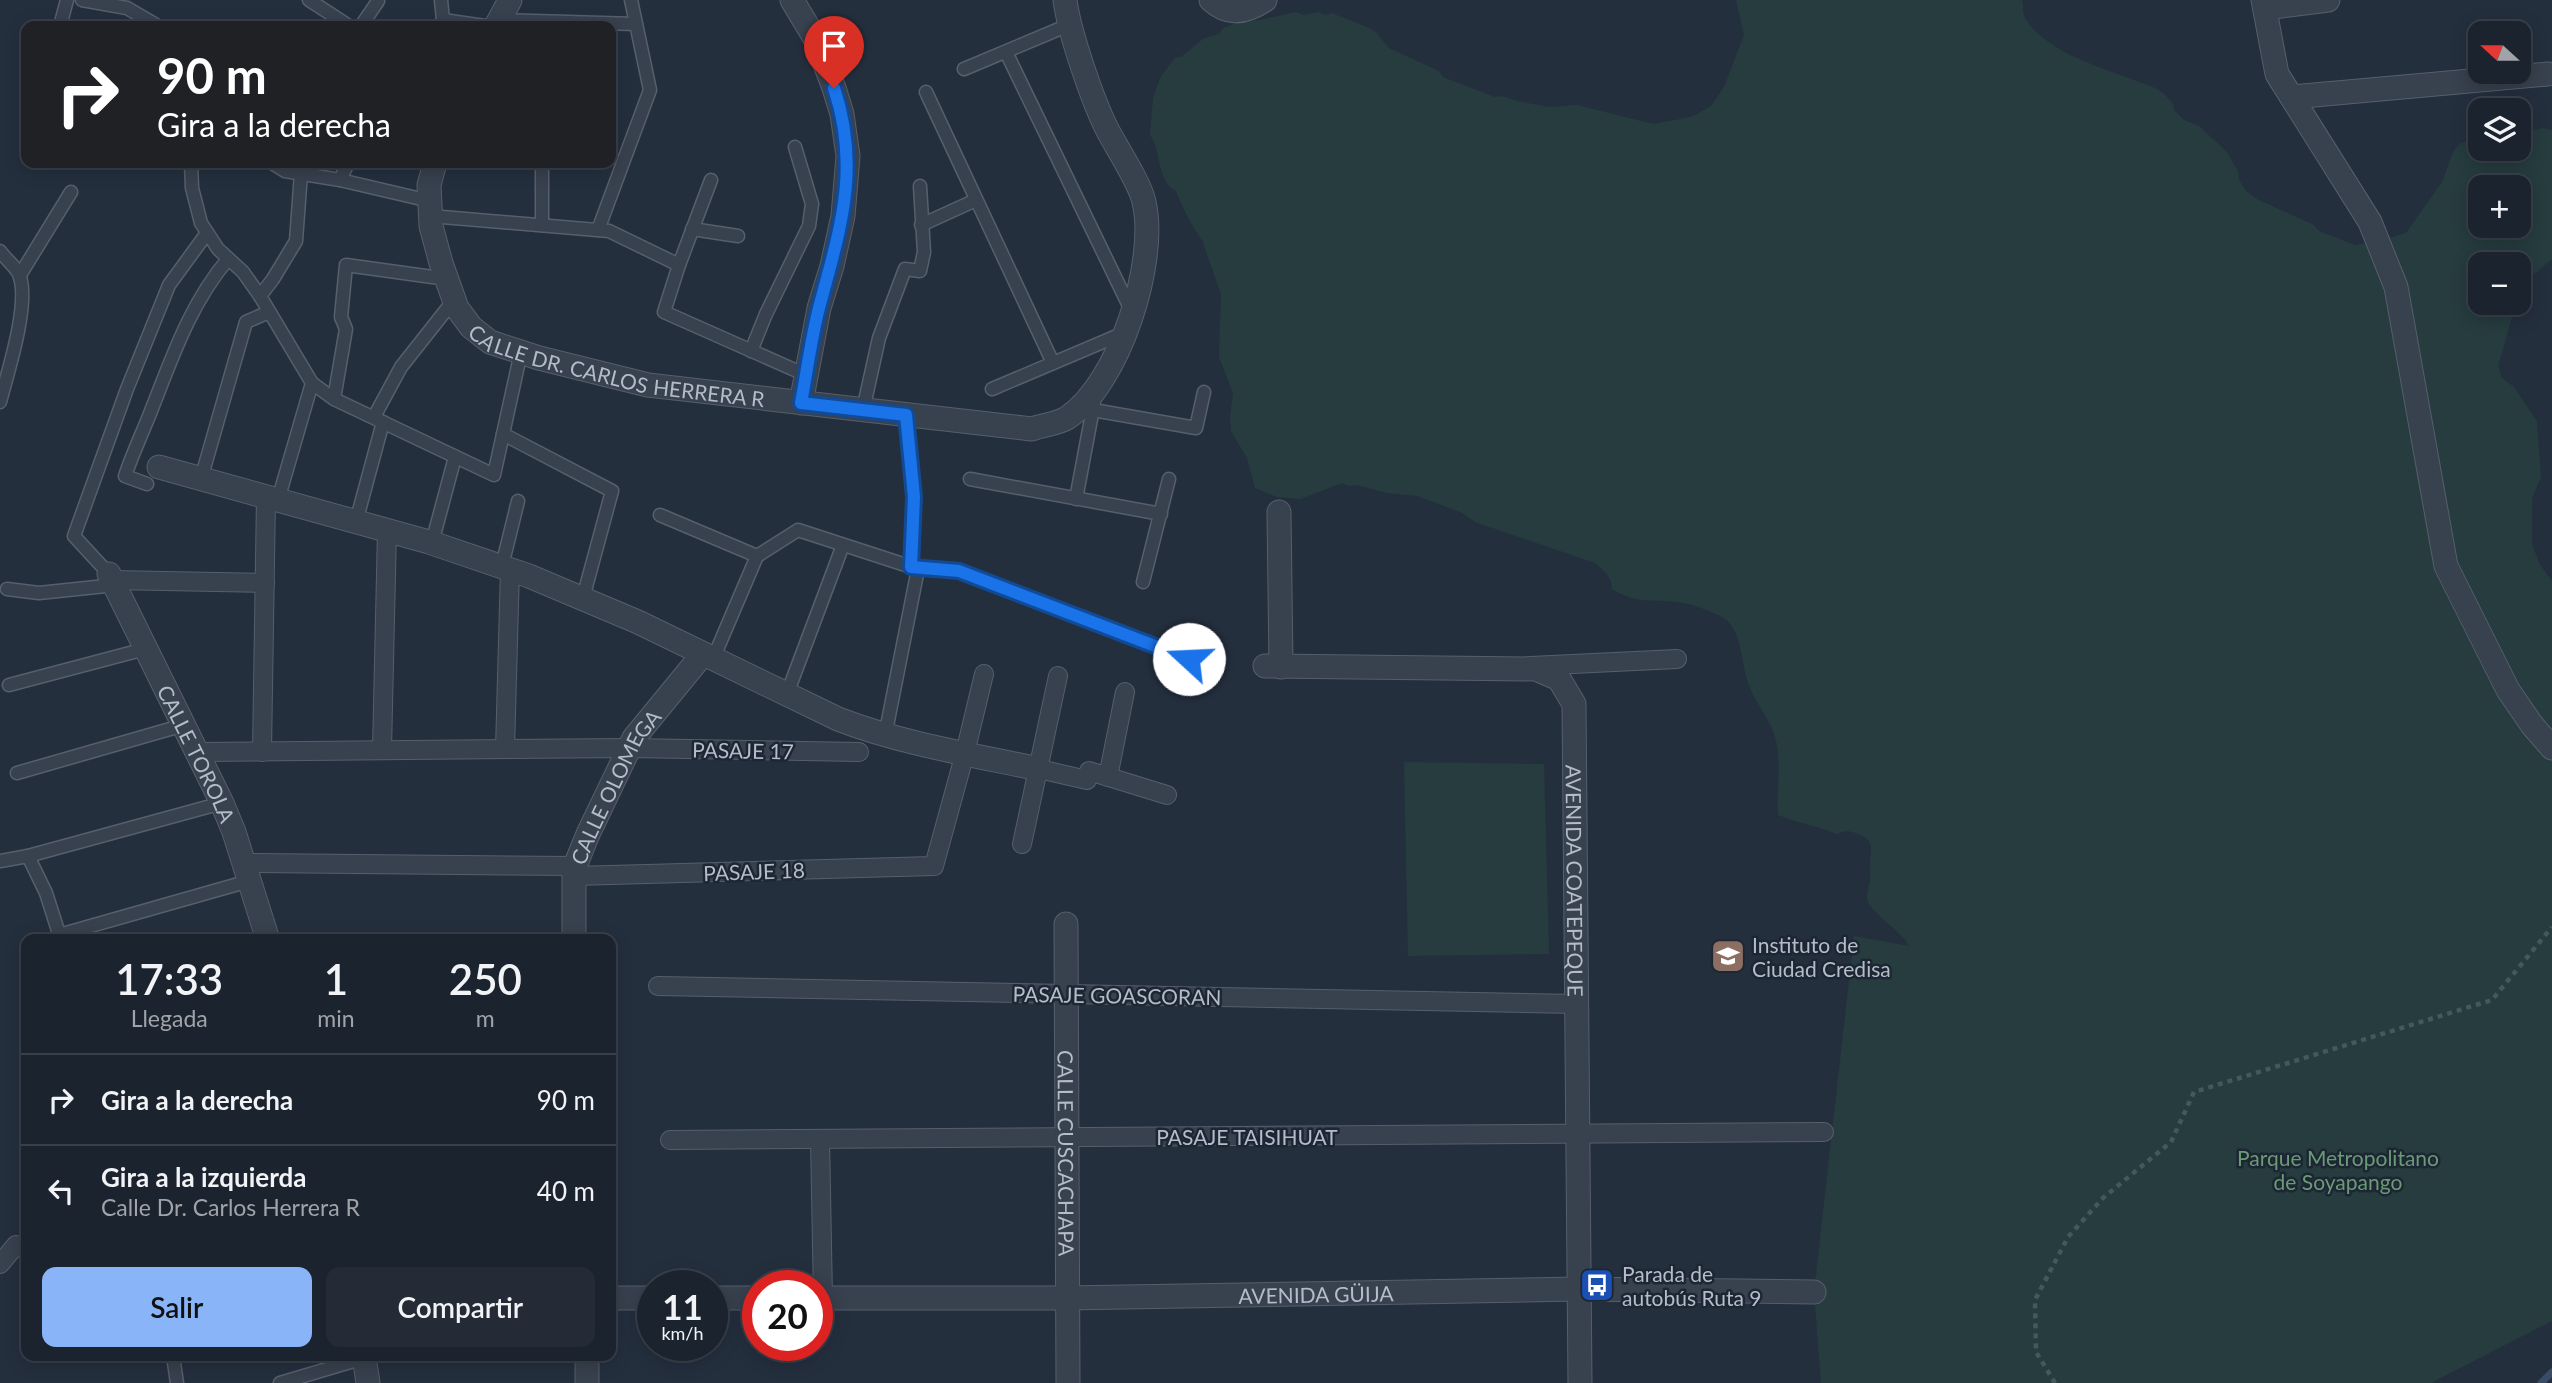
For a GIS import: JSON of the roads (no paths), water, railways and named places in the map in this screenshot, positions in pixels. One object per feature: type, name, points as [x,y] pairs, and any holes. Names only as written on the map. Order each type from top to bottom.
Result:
[{"type":"street","points":[[792,0],[816,40],[834,88],[842,114],[848,156],[843,216],[819,308],[801,403]]},
{"type":"street","name":"CALLE DR. CARLOS HERRERA R","points":[[434,168],[429,185],[431,226],[450,289],[457,308],[471,327],[490,342],[648,384],[1032,429],[1066,419],[1090,398],[1113,359],[1128,323],[1147,258],[1144,201],[1102,120],[1065,0]]},
{"type":"street","points":[[1212,0],[1236,13],[1265,0]]},
{"type":"street","points":[[2328,0],[2264,4],[2277,74],[2370,222],[2396,287],[2446,566],[2508,690],[2552,748]]},
{"type":"street","points":[[2292,97],[2548,74]]},
{"type":"street","points":[[153,475],[201,479],[432,542],[506,567],[583,598],[838,719],[885,736],[1087,780],[1089,772],[1167,795]]},
{"type":"street","points":[[262,752],[265,583],[272,498]]},
{"type":"street","name":"AVENIDA COATEPEQUE","points":[[1279,512],[1273,666],[1498,667],[1536,670],[1559,679],[1574,704],[1580,1383]]},
{"type":"street","points":[[382,750],[387,530]]},
{"type":"street","points":[[505,749],[506,567]]},
{"type":"street","points":[[112,580],[265,583]]},
{"type":"street","name":"CALLE TOROLA","points":[[112,580],[222,803],[266,934]]},
{"type":"street","name":"CALLE OLOMEGA","points":[[574,934],[574,871],[628,748],[648,718],[708,657]]},
{"type":"street","points":[[1498,667],[1677,659]]},
{"type":"street","points":[[965,753],[984,674]]},
{"type":"street","points":[[1022,844],[1058,676]]},
{"type":"street","points":[[1108,777],[1125,692]]},
{"type":"street","name":"PASAJE 17","points":[[197,752],[628,748],[859,752]]},
{"type":"street","name":"PASAJE 18","points":[[246,872],[934,866],[965,753]]},
{"type":"street","name":"CALLE CUSCACHAPA","points":[[1066,924],[1068,1383]]},
{"type":"street","name":"PASAJE GOASCORAN","points":[[658,986],[1576,1004]]},
{"type":"street","name":"PASAJE TAISIHUAT","points":[[670,1140],[1824,1132]]},
{"type":"street","points":[[820,1270],[821,1139]]},
{"type":"street","points":[[0,1264],[16,1245]]},
{"type":"street","name":"AVENIDA GÜIJA","points":[[833,1298],[1066,1298],[1579,1289],[1814,1292]]},
{"type":"street","points":[[616,1298],[637,1298]]},
{"type":"street","points":[[365,1361],[368,1383]]},
{"type":"street","points":[[587,1361],[587,1383]]},
{"type":"lane","points":[[62,21],[67,0]]},
{"type":"lane","points":[[82,0],[129,4],[136,21]]},
{"type":"lane","points":[[309,0],[338,21]]},
{"type":"lane","points":[[441,0],[441,21]]},
{"type":"lane","points":[[598,230],[650,90],[631,0]]},
{"type":"lane","points":[[364,21],[378,1]]},
{"type":"lane","points":[[463,21],[497,18],[530,21]]},
{"type":"lane","points":[[616,24],[636,24]]},
{"type":"lane","points":[[964,69],[1071,24]]},
{"type":"lane","points":[[992,389],[1054,363],[1128,323],[1006,52]]},
{"type":"lane","points":[[926,92],[1054,363]]},
{"type":"lane","points":[[751,351],[809,226],[812,204],[795,147]]},
{"type":"lane","points":[[191,168],[192,188],[201,223],[207,233],[218,249],[243,272],[260,296],[312,383],[334,399],[494,475],[521,352]]},
{"type":"lane","points":[[280,168],[340,180],[430,209],[541,225],[610,231],[679,265]]},
{"type":"lane","points":[[340,180],[346,168]]},
{"type":"lane","points":[[541,225],[542,168]]},
{"type":"lane","points":[[260,296],[274,279],[296,241],[301,173]]},
{"type":"lane","points":[[711,180],[664,312],[806,375]]},
{"type":"lane","points":[[863,410],[879,338],[905,269],[920,271],[924,252],[920,186]]},
{"type":"lane","points":[[0,401],[16,341],[21,306],[20,275],[71,192]]},
{"type":"lane","points":[[921,225],[976,200]]},
{"type":"lane","points":[[692,229],[738,236]]},
{"type":"lane","points":[[7,589],[60,593],[112,580],[74,536],[127,388],[169,285],[207,233]]},
{"type":"lane","points":[[0,251],[20,275]]},
{"type":"lane","points":[[153,475],[125,476],[182,331],[228,259]]},
{"type":"lane","points":[[334,399],[346,329],[341,317],[346,265],[450,289],[401,367],[378,420],[356,522]]},
{"type":"lane","points":[[201,479],[246,323],[269,312]]},
{"type":"lane","points":[[272,498],[312,383]]},
{"type":"lane","points":[[1076,499],[1098,385]]},
{"type":"lane","points":[[1093,410],[1196,428],[1204,392]]},
{"type":"lane","points":[[885,736],[915,568],[914,497],[906,415]]},
{"type":"lane","points":[[503,434],[612,491],[583,598]]},
{"type":"lane","points":[[432,542],[455,457]]},
{"type":"lane","points":[[970,479],[1161,514]]},
{"type":"lane","points":[[1143,582],[1169,479]]},
{"type":"lane","points":[[506,567],[519,501]]},
{"type":"lane","points":[[660,515],[757,556]]},
{"type":"lane","points":[[708,657],[757,556],[798,530],[915,568],[959,571],[1189,659]]},
{"type":"lane","points":[[787,694],[844,545]]},
{"type":"lane","points":[[9,685],[145,649]]},
{"type":"lane","points":[[17,773],[184,725]]},
{"type":"lane","points":[[0,861],[29,856],[222,803]]},
{"type":"lane","points":[[29,856],[46,893],[59,934]]},
{"type":"lane","points":[[69,934],[246,872]]},
{"type":"lane","points":[[174,1361],[177,1383]]},
{"type":"lane","points":[[280,1383],[351,1361]]},
{"type":"waterway","points":[[2541,1383],[2552,1372]]},
{"type":"place","name":"Instituto de Ciudad Credisa","points":[[1728,956]]},
{"type":"place","name":"Parada de autobús Ruta 9","points":[[1597,1285]]},
{"type":"park label","name":"Parque Metropolitano de Soyapango","points":[[2338,1169]]}]
